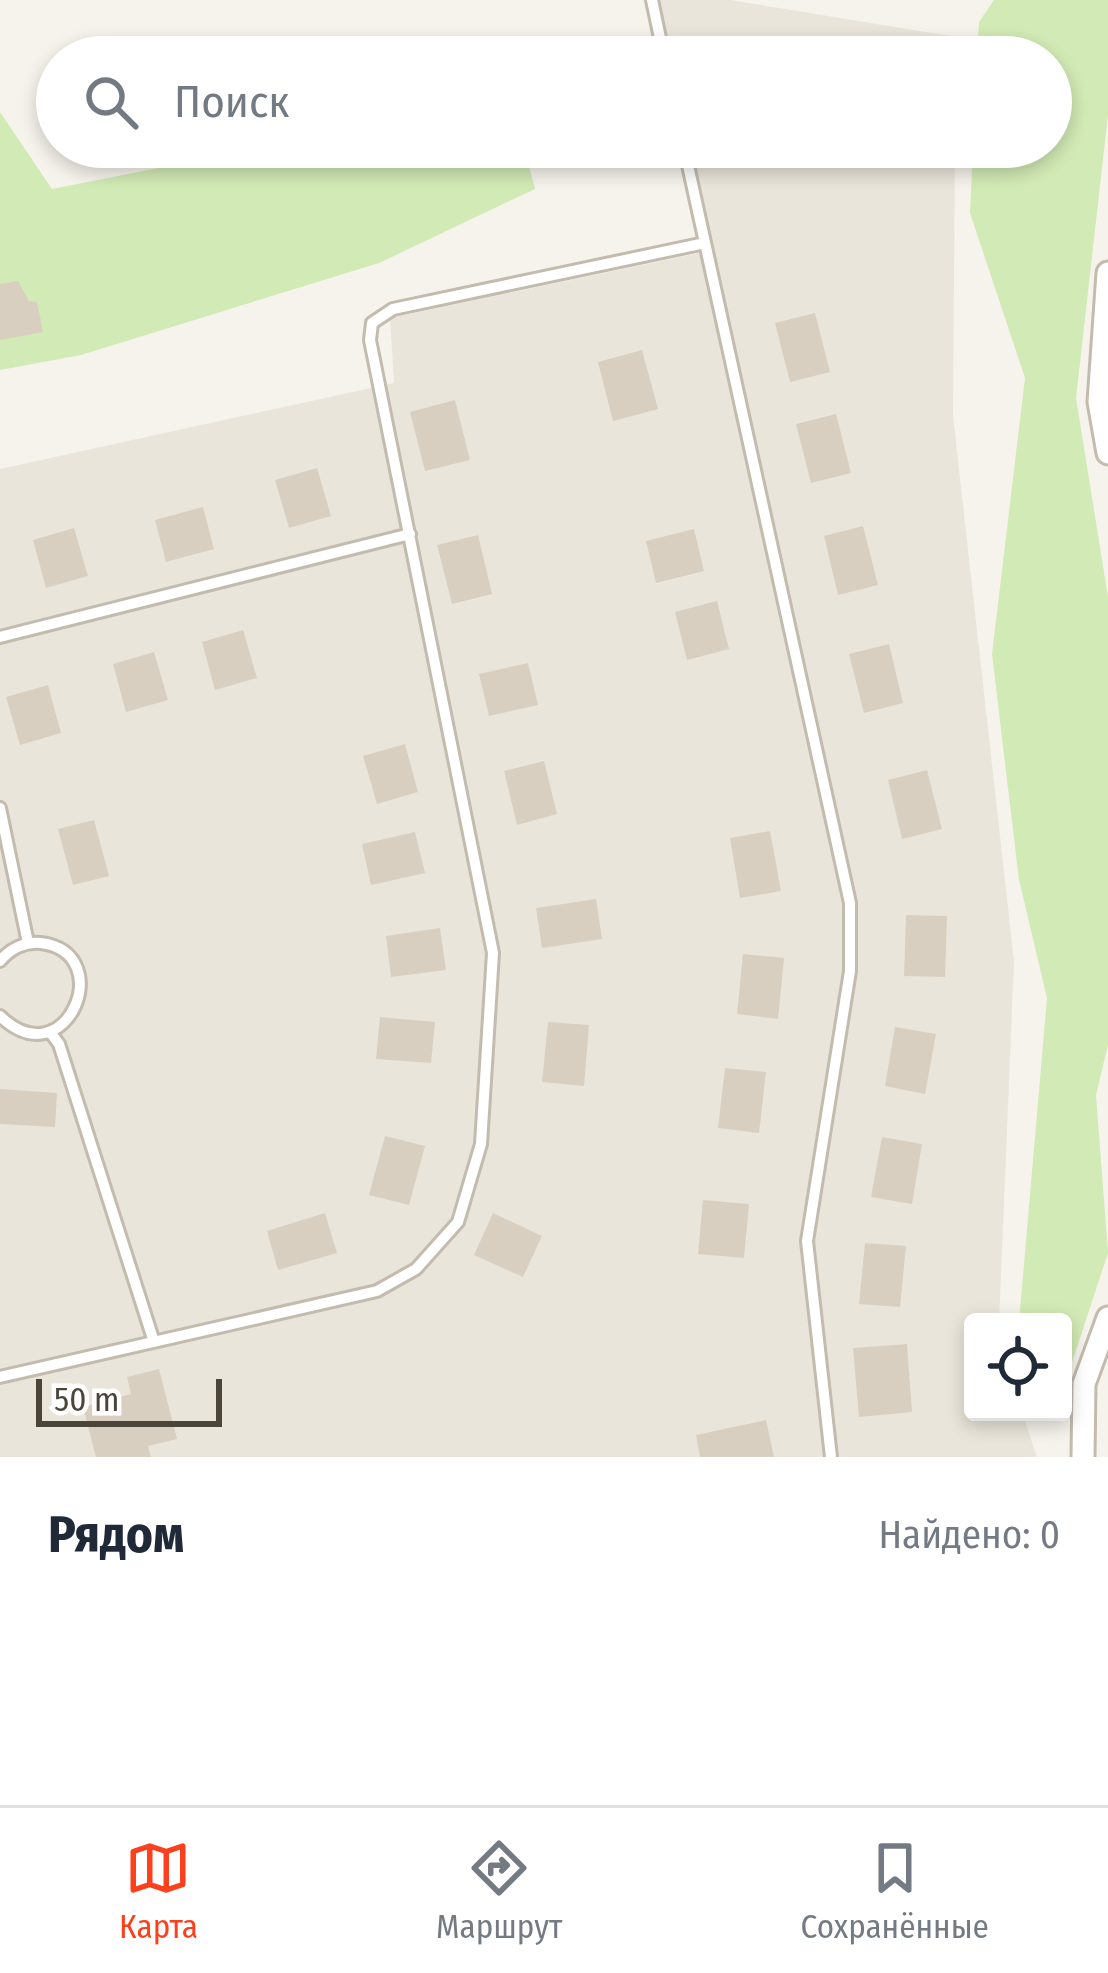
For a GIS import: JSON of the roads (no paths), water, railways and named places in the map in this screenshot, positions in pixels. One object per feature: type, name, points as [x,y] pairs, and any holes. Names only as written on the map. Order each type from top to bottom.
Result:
[{"type":"street","points":[[1108,273],[1100,326],[1099,402],[1108,454]]},
{"type":"street","points":[[1084,1457],[1084,1384],[1108,1318]]},
{"type":"lane","points":[[652,0],[660,36]]},
{"type":"lane","points":[[689,168],[850,902],[850,971],[807,1241],[831,1457]]},
{"type":"lane","points":[[0,1377],[377,1292],[416,1269],[458,1222],[481,1144],[493,953],[370,340],[372,323],[392,309],[705,242]]},
{"type":"lane","points":[[0,638],[410,534]]},
{"type":"lane","points":[[0,808],[28,944]]},
{"type":"lane","points":[[0,961],[28,944],[66,954],[80,978],[78,1004],[50,1032],[23,1032],[0,1016]]},
{"type":"lane","points":[[50,1032],[59,1044],[154,1342]]}]
